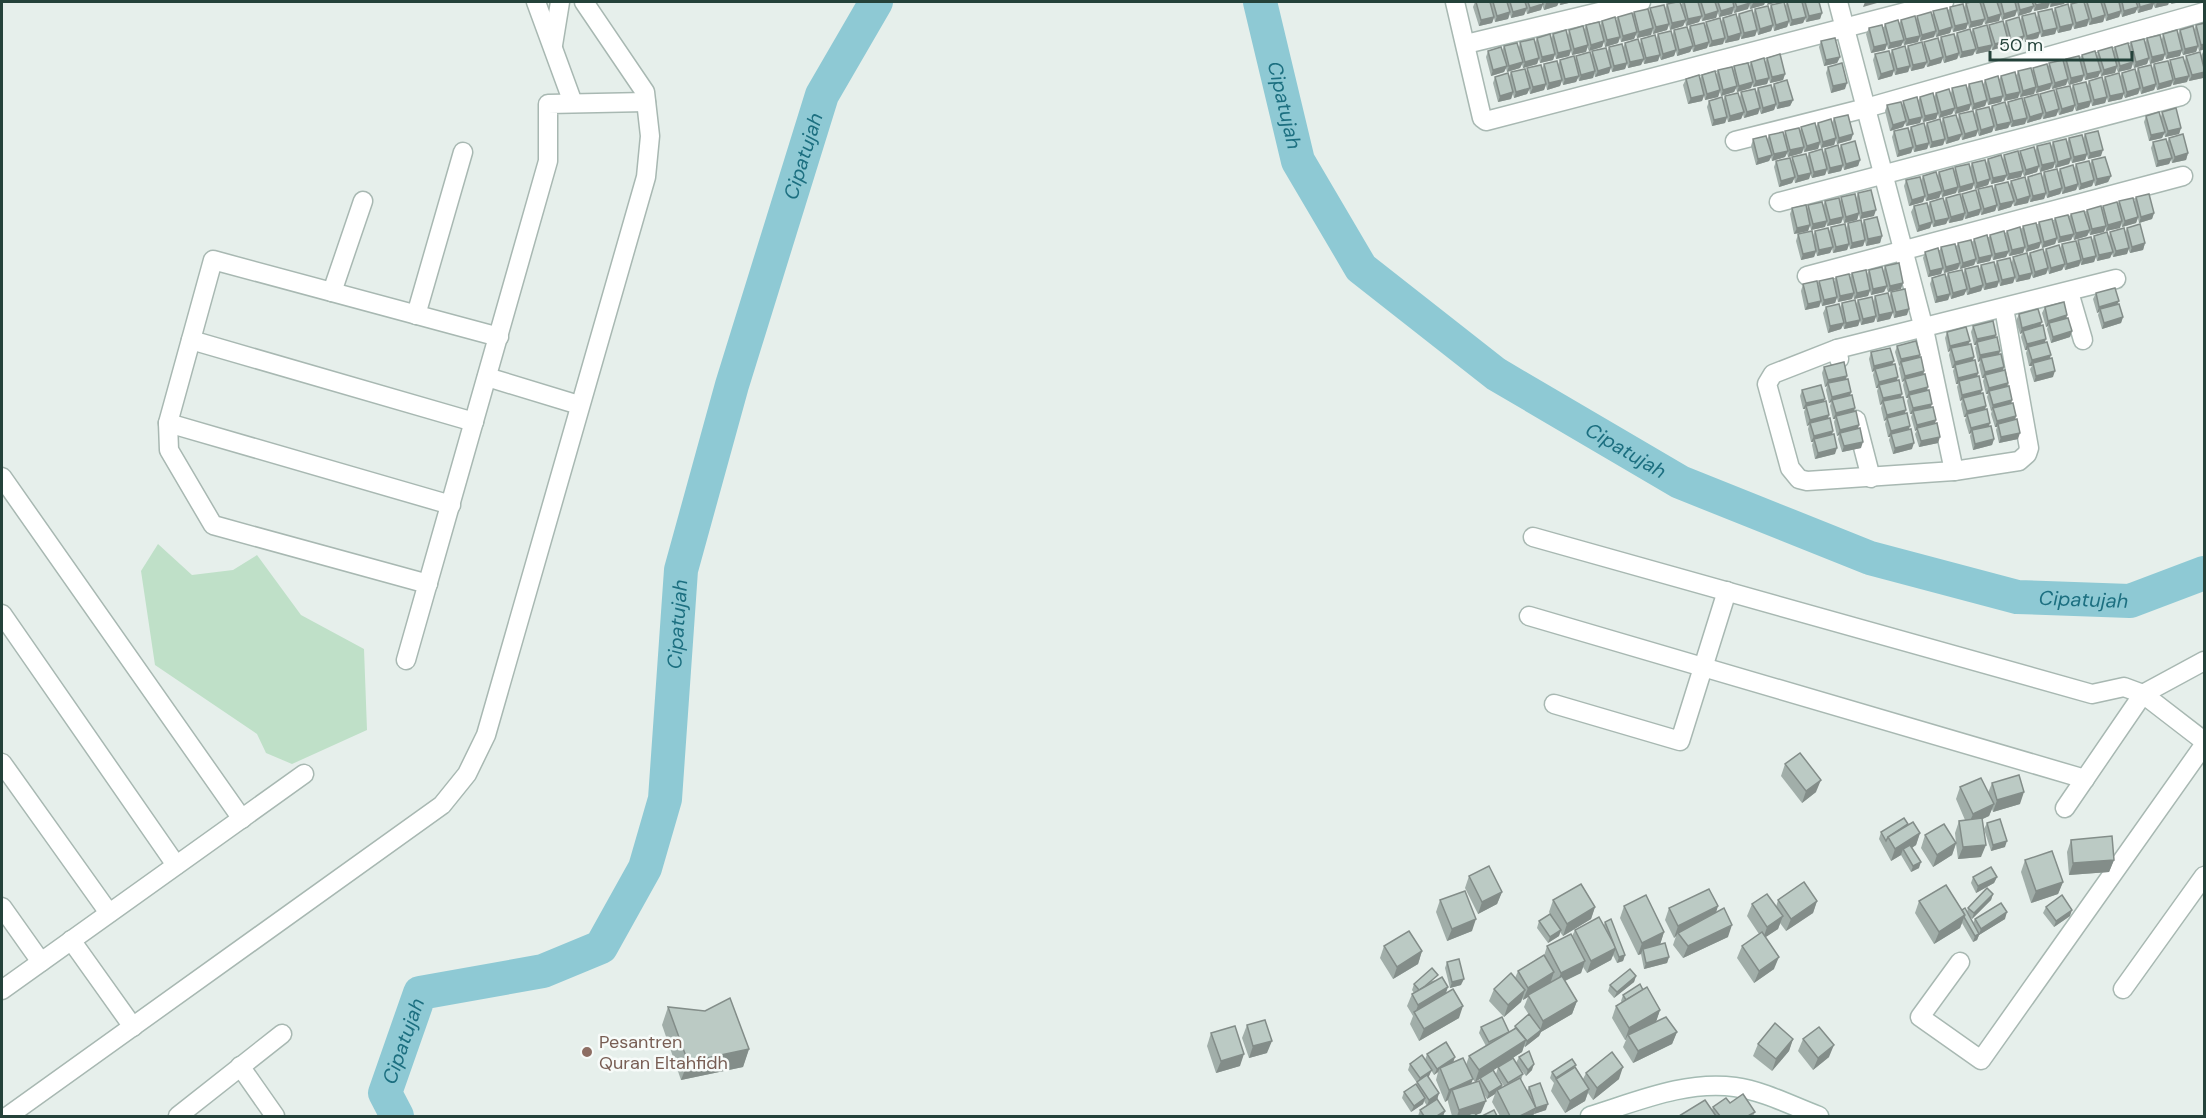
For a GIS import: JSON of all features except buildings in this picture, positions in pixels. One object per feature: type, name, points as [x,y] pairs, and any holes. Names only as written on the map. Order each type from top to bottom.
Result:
[{"type":"street","points":[[536,2],[573,103]]},
{"type":"street","points":[[553,47],[560,2]]},
{"type":"street","points":[[10,1116],[442,805],[467,774],[486,735],[646,177],[650,136],[645,92],[584,2]]},
{"type":"street","points":[[1455,2],[1482,118],[1486,121],[1944,2]]},
{"type":"street","points":[[1466,44],[1641,2]]},
{"type":"street","points":[[1838,2],[1924,329],[1954,471]]},
{"type":"street","points":[[1735,141],[1866,108],[2205,12]]},
{"type":"street","points":[[1779,202],[2181,96]]},
{"type":"street","points":[[406,660],[548,160],[548,104],[646,102]]},
{"type":"street","points":[[416,315],[463,152]]},
{"type":"street","points":[[1807,276],[2183,176]]},
{"type":"street","points":[[332,292],[363,201]]},
{"type":"street","points":[[428,584],[213,525],[169,450],[168,423],[213,260],[499,337]]},
{"type":"street","points":[[2004,308],[2029,448],[2027,454],[2019,461],[1954,471],[1871,478],[1807,481],[1794,474],[1790,468],[1768,390],[1767,384],[1773,374],[1862,342],[1924,329],[2004,308],[2069,291],[2116,279]]},
{"type":"street","points":[[2069,291],[2083,340]]},
{"type":"street","points":[[191,340],[474,422]]},
{"type":"street","points":[[1837,350],[1845,379]]},
{"type":"street","points":[[487,377],[579,405]]},
{"type":"street","points":[[1850,399],[1871,478]]},
{"type":"street","points":[[168,423],[451,505]]},
{"type":"street","points":[[2,477],[242,819]]},
{"type":"street","points":[[1533,537],[2092,694],[2124,687],[2143,694],[2205,743],[1981,1060],[1920,1017],[1960,962]]},
{"type":"street","points":[[1554,704],[1680,741],[1727,591]]},
{"type":"street","points":[[2,614],[176,865]]},
{"type":"street","points":[[1529,616],[2085,778]]},
{"type":"street","points":[[2065,808],[2143,694],[2205,661]]},
{"type":"street","points":[[2,763],[109,913]]},
{"type":"street","points":[[2,990],[304,774]]},
{"type":"street","points":[[2123,989],[2205,876]]},
{"type":"street","points":[[2,907],[41,962]]},
{"type":"street","points":[[71,940],[133,1027]]},
{"type":"street","points":[[178,1116],[282,1034]]},
{"type":"street","points":[[240,1066],[275,1116]]},
{"type":"street","points":[[1590,1116],[1679,1090],[1720,1085],[1738,1087],[1765,1095],[1819,1116]]},
{"type":"green space","points":[[158,544],[192,575],[233,570],[257,555],[301,615],[364,649],[367,730],[292,764],[266,753],[257,734],[155,665],[141,571]]},
{"type":"waterway","name":"Cipatujah","points":[[397,1116],[385,1093],[420,993],[543,971],[601,947],[645,868],[665,799],[681,570],[732,385],[822,95],[876,2]]},
{"type":"waterway","name":"Cipatujah","points":[[1260,2],[1298,161],[1361,268],[1496,374],[1680,482],[1870,558],[2017,597],[2130,601],[2204,573]]},
{"type":"place","name":"Pesantren Quran Eltahfidh","points":[[587,1052]]}]
